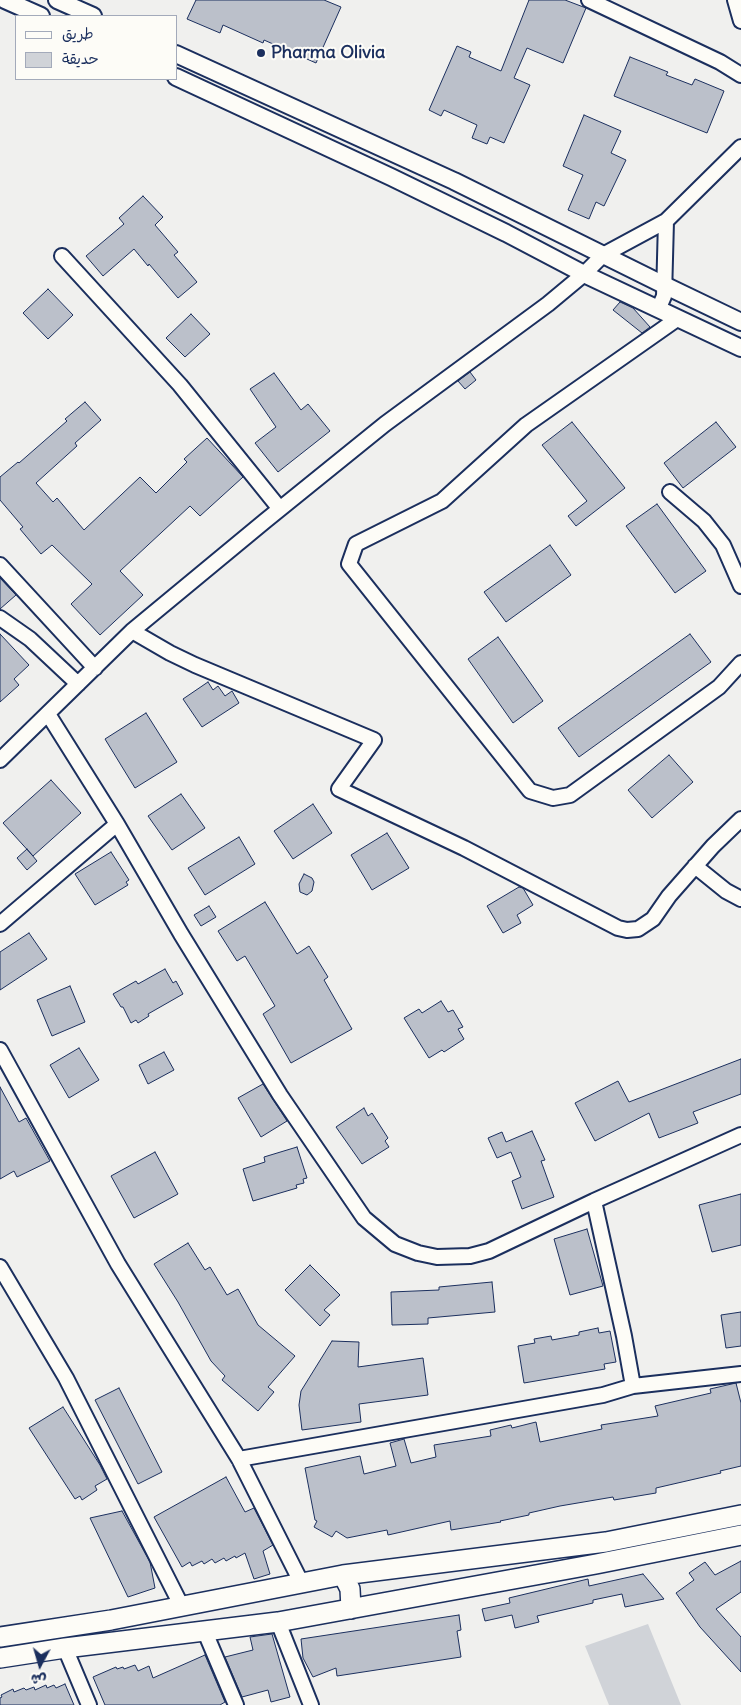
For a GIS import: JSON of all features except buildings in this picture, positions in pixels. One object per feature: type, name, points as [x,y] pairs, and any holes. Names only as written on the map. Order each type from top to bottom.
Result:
[{"type":"main road","points":[[0,1637],[112,1620],[262,1592],[301,1582],[606,1542],[741,1515]]},
{"type":"main road","points":[[0,1658],[65,1648],[272,1623],[596,1564],[741,1535]]},
{"type":"main road","points":[[344,1575],[350,1590],[350,1609]]},
{"type":"main road","points":[[262,1592],[262,1616],[272,1623]]},
{"type":"street","points":[[5,0],[39,15]]},
{"type":"street","points":[[57,0],[91,15]]},
{"type":"street","points":[[589,0],[720,62],[741,75]]},
{"type":"street","points":[[735,0],[741,21]]},
{"type":"street","points":[[178,55],[454,181],[741,322]]},
{"type":"street","points":[[178,79],[506,232],[584,274],[741,348]]},
{"type":"street","points":[[0,760],[132,631],[385,424],[548,304],[584,274],[603,255],[666,221],[741,147]]},
{"type":"street","points":[[655,308],[663,299],[666,221]]},
{"type":"street","points":[[62,256],[180,385],[280,509]]},
{"type":"street","points":[[677,319],[526,425],[442,501],[356,544],[349,564],[530,791],[554,798],[570,795],[719,686],[741,663]]},
{"type":"street","points":[[670,492],[704,521],[723,546],[741,586]]},
{"type":"street","points":[[0,565],[95,668]]},
{"type":"street","points":[[0,618],[30,639],[78,684]]},
{"type":"street","points":[[132,631],[195,665],[374,740],[339,789],[464,848],[618,928],[627,930],[638,929],[653,919],[695,866],[741,819]]},
{"type":"street","points":[[48,714],[117,824],[280,1094],[364,1218],[395,1244],[418,1253],[437,1257],[470,1256],[497,1247],[594,1200],[741,1135]]},
{"type":"street","points":[[0,924],[117,824]]},
{"type":"street","points":[[695,866],[726,891],[741,899]]},
{"type":"street","points":[[0,1050],[118,1264],[240,1459],[301,1582]]},
{"type":"street","points":[[594,1200],[633,1386]]},
{"type":"street","points":[[0,1267],[66,1378],[182,1607]]},
{"type":"street","points":[[240,1459],[603,1395],[633,1386],[741,1374]]},
{"type":"street","points":[[272,1623],[312,1705]]},
{"type":"street","points":[[205,1632],[236,1705]]},
{"type":"street","points":[[65,1648],[89,1705]]},
{"type":"green space","points":[[648,1624],[681,1705],[609,1705],[585,1646]]},
{"type":"place","name":"Pharma Olivia","points":[[261,53]]}]
